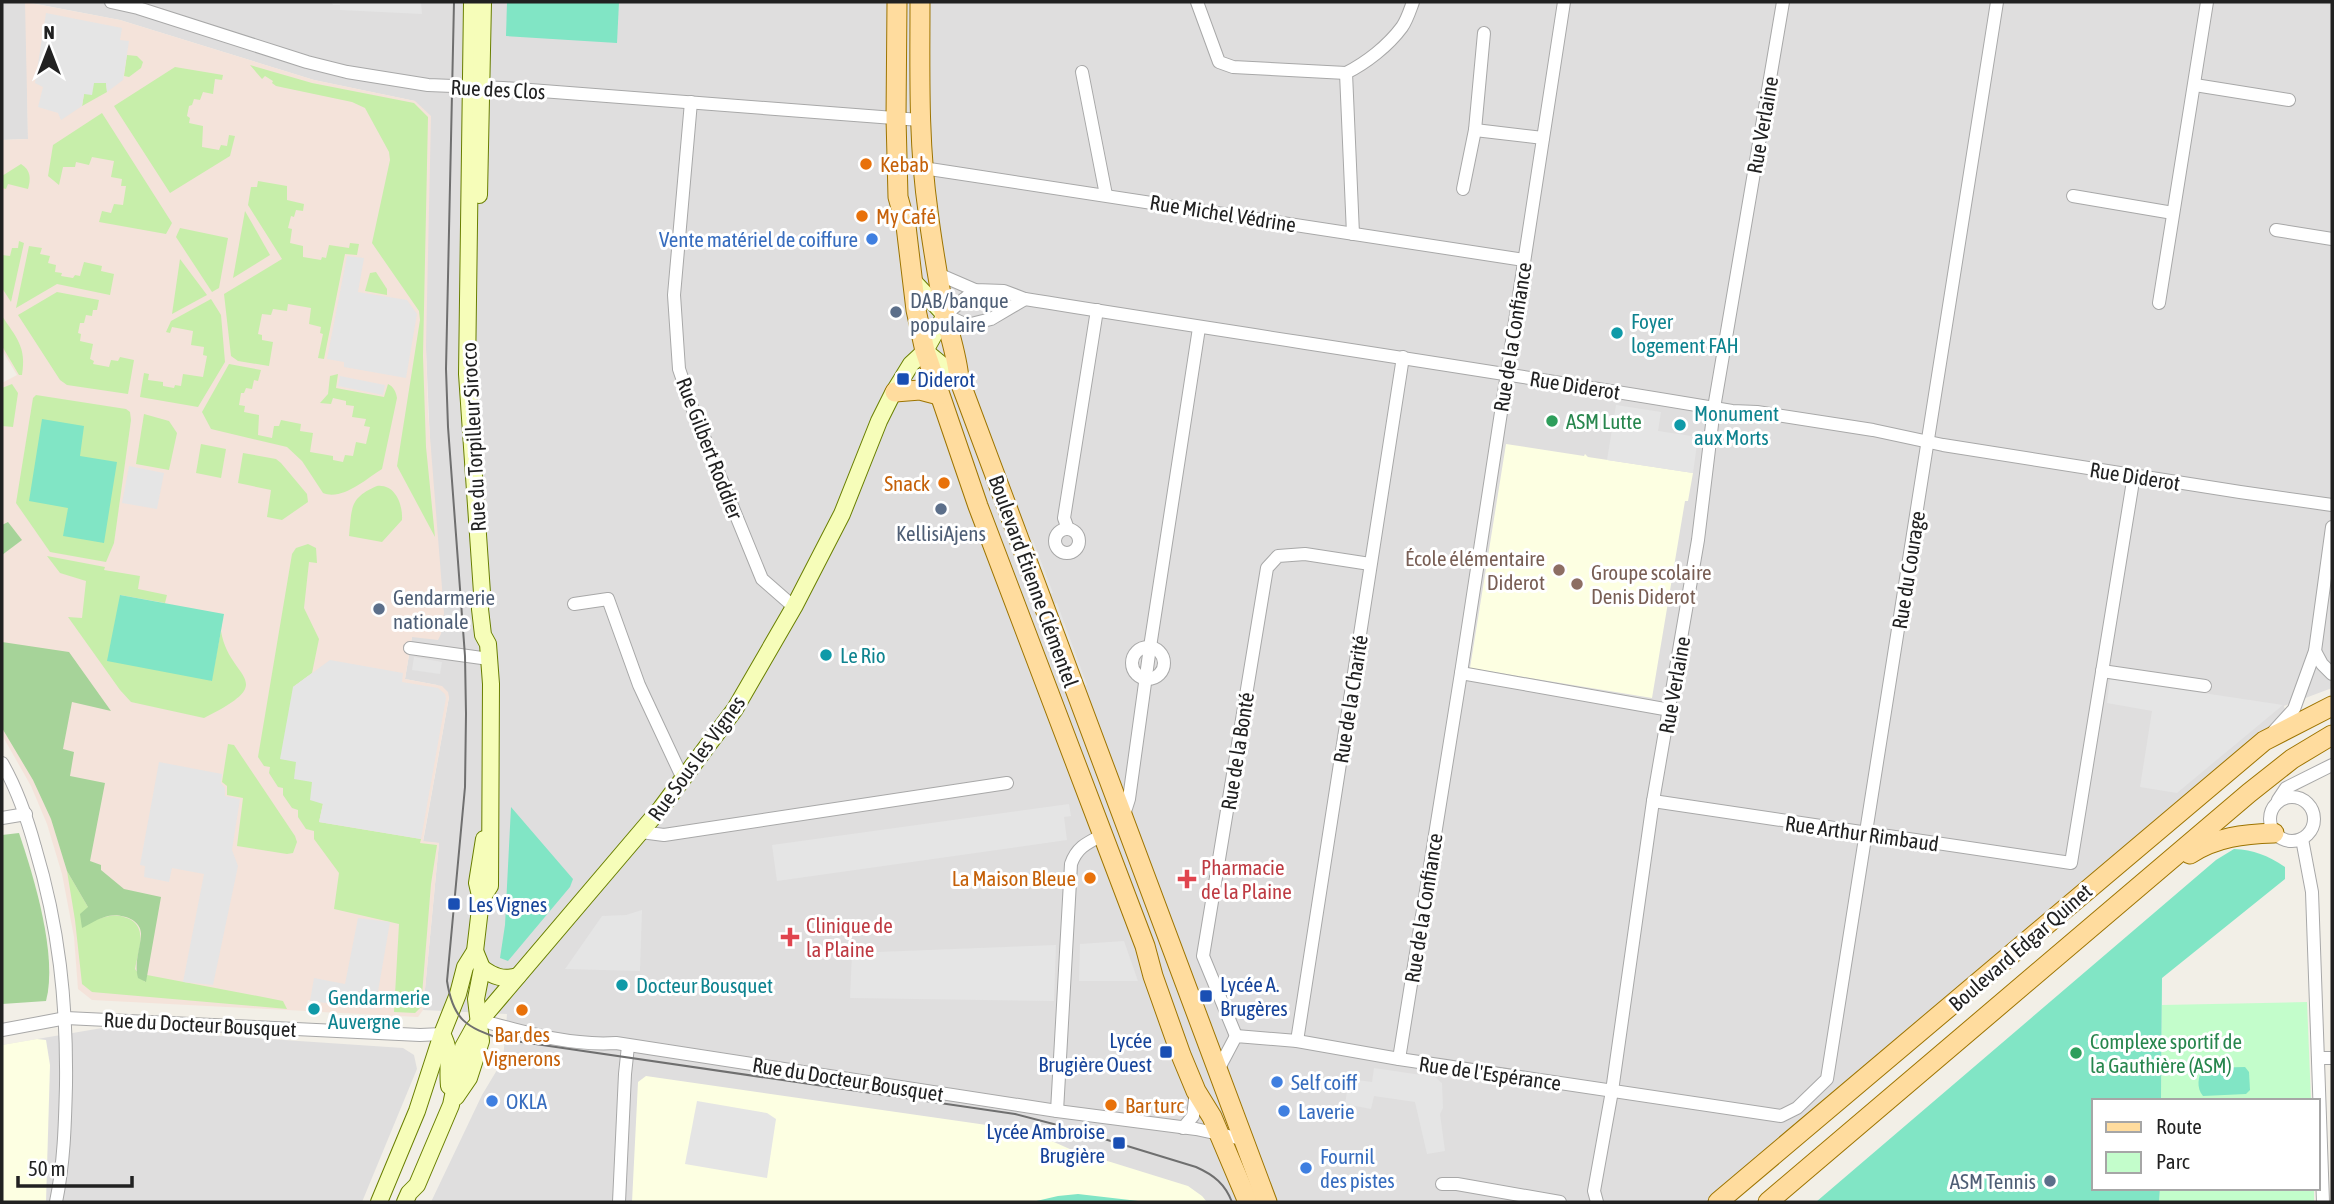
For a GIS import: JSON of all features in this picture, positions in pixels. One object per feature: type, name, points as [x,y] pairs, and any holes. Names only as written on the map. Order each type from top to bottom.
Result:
[{"type":"main road","name":"Boulevard Étienne Clémentel","points":[[897,2],[898,197],[906,226],[916,310],[925,351],[978,506],[1103,835],[1196,1091],[1219,1133],[1248,1202]]},
{"type":"main road","name":"Boulevard Étienne Clémentel","points":[[920,2],[920,120],[923,168],[938,274],[945,315],[957,355],[959,379],[1267,1202]]},
{"type":"main road","points":[[895,392],[920,390],[939,394]]},
{"type":"main road","name":"Boulevard Edgar Quinet","points":[[1718,1202],[2264,741],[2332,706]]},
{"type":"main road","name":"Boulevard Edgar Quinet","points":[[1768,1202],[2249,793],[2292,760],[2332,735]]},
{"type":"main road","points":[[2139,887],[2202,846],[2238,834],[2274,832]]},
{"type":"street","name":"Rue des Clos","points":[[111,2],[138,8],[307,62],[347,72],[428,85],[920,120]]},
{"type":"street","name":"Rue du Torpilleur Sirocco","points":[[472,2],[477,87]]},
{"type":"street","name":"Rue du Torpilleur Sirocco","points":[[442,1034],[458,994],[465,967],[475,951],[481,900],[490,886],[491,684],[488,651],[481,623],[482,593],[469,424],[468,281],[483,2]]},
{"type":"street","points":[[1197,2],[1219,62],[1233,67],[1346,73],[1381,50],[1403,26],[1413,2]]},
{"type":"street","name":"Rue de la Confiance","points":[[1399,1059],[1564,2]]},
{"type":"street","name":"Rue Verlaine","points":[[1597,1202],[1594,1191],[1612,1091],[1653,801],[1698,540],[1714,408],[1783,2]]},
{"type":"street","name":"Rue du Courage","points":[[1781,1116],[1797,1108],[1828,1079],[1997,2]]},
{"type":"street","points":[[2160,303],[2207,2]]},
{"type":"street","points":[[1463,189],[1475,130],[1484,33]]},
{"type":"street","points":[[1082,72],[1105,195]]},
{"type":"street","points":[[1346,73],[1353,234]]},
{"type":"street","points":[[2195,85],[2289,100]]},
{"type":"street","name":"Rue Gilbert Roddier","points":[[691,102],[674,295],[679,369],[692,410],[762,579],[793,607]]},
{"type":"street","points":[[1475,130],[1543,138]]},
{"type":"street","name":"Rue Michel Védrine","points":[[923,168],[1524,260]]},
{"type":"street","points":[[2073,196],[2173,213]]},
{"type":"street","points":[[2276,230],[2332,239]]},
{"type":"street","name":"Rue Diderot","points":[[938,274],[975,290],[1004,290],[1026,299],[1199,328],[1403,357],[1714,408],[1770,414],[2332,505]]},
{"type":"street","points":[[915,284],[945,315],[967,326],[990,319],[1026,299]]},
{"type":"street","points":[[895,392],[911,364],[925,351],[945,315],[975,290]]},
{"type":"street","points":[[1068,529],[1064,518],[1097,310]]},
{"type":"street","points":[[1123,818],[1129,799],[1199,328]]},
{"type":"street","points":[[925,351],[959,379]]},
{"type":"street","name":"Rue de la Charité","points":[[1297,1041],[1403,357]]},
{"type":"street","name":"Rue Sous les Vignes","points":[[405,1202],[416,1185],[451,1105],[463,1047],[479,1020],[641,832],[736,709],[842,514],[879,421],[895,392]]},
{"type":"street","points":[[2134,475],[2102,671],[2205,686]]},
{"type":"street","points":[[2264,741],[2294,709],[2315,652],[2332,527]]},
{"type":"street","name":"Rue de la Bonté","points":[[1236,1036],[1203,956],[1267,568],[1278,556],[1305,554],[1370,564]]},
{"type":"street","points":[[574,604],[608,599],[639,685],[684,779]]},
{"type":"street","points":[[410,648],[488,651]]},
{"type":"street","points":[[2315,652],[2332,674]]},
{"type":"street","name":"Rue Arthur Rimbaud","points":[[1653,801],[2071,863],[2102,671]]},
{"type":"street","points":[[1461,673],[1670,710]]},
{"type":"street","points":[[2,763],[26,814],[48,888],[57,938],[66,1018],[65,1141],[56,1202]]},
{"type":"street","points":[[2276,803],[2295,796],[2302,798],[2311,807],[2315,822],[2308,835],[2302,839],[2287,841],[2274,832],[2270,820],[2273,808],[2276,803],[2286,788],[2332,765]]},
{"type":"street","points":[[641,832],[664,835],[1007,783]]},
{"type":"street","points":[[2,818],[26,814]]},
{"type":"street","points":[[1057,1111],[1071,864],[1074,854],[1081,846],[1103,835]]},
{"type":"street","points":[[2302,839],[2312,892],[2319,1099]]},
{"type":"street","name":"Rue du Torpilleur Sirocco","points":[[475,951],[482,968]]},
{"type":"street","points":[[479,1020],[476,999],[482,968],[505,979],[517,976]]},
{"type":"street","name":"Rue du Docteur Bousquet","points":[[2,1030],[66,1018],[442,1034]]},
{"type":"street","name":"Rue Sous les Vignes","points":[[451,1105],[447,1072],[449,1054],[442,1034],[479,1020]]},
{"type":"street","name":"Rue du Docteur Bousquet","points":[[479,1020],[522,1033],[596,1045],[616,1044],[1219,1133]]},
{"type":"street","points":[[379,1202],[417,1111],[442,1034]]},
{"type":"street","points":[[1218,1070],[1236,1036]]},
{"type":"street","name":"Rue de l'Espérance","points":[[1236,1036],[1297,1041],[1399,1059],[1781,1116]]},
{"type":"street","points":[[619,1202],[628,1046]]},
{"type":"street","points":[[2318,1058],[2332,1058]]},
{"type":"street","points":[[1183,1128],[1193,1116],[1196,1091]]},
{"type":"street","points":[[2320,1116],[2323,1202]]},
{"type":"street","points":[[1219,1133],[1242,1139]]},
{"type":"street","points":[[1442,1184],[1457,1184],[1560,1202]]},
{"type":"shaded area","points":[[2,2],[26,2],[28,139],[2,140]]},
{"type":"shaded area","points":[[25,2],[120,20],[314,80],[415,101],[431,116],[426,346],[428,412],[444,613],[438,640],[412,637],[405,679],[442,686],[449,697],[423,841],[439,843],[423,1010],[418,1017],[321,1012],[321,1003],[308,1000],[306,1011],[92,1000],[78,989],[74,937],[62,874],[47,824],[31,786],[2,735],[2,383],[17,375],[2,350],[2,140],[28,139]]},
{"type":"shaded area","points":[[26,2],[2332,2],[2332,688],[2284,706],[2287,717],[1732,1202],[431,1202],[482,1095],[503,1060],[507,1014],[423,1010],[439,843],[423,842],[449,697],[437,685],[405,679],[431,464],[415,101],[314,80],[120,20]]},
{"type":"shaded area","points":[[331,2],[421,2],[422,14],[340,10],[340,5],[333,5]]},
{"type":"shaded area","points":[[46,13],[122,28],[120,40],[129,41],[123,80],[107,92],[106,83],[94,83],[92,95],[84,94],[82,106],[61,120],[58,113],[38,107],[43,87],[35,83]]},
{"type":"shaded area","points":[[347,256],[364,258],[358,292],[407,300],[417,314],[406,378],[344,367],[344,362],[327,359]]},
{"type":"shaded area","points":[[340,376],[385,385],[383,395],[338,386]]},
{"type":"shaded area","points":[[1616,405],[1661,412],[1658,431],[1698,437],[1693,473],[1607,460]]},
{"type":"shaded area","name":"Groupe scolaire Denis Diderot","points":[[1506,444],[1584,456],[1585,454],[1588,457],[1693,473],[1688,501],[1685,501],[1652,698],[1470,668]]},
{"type":"shaded area","points":[[129,466],[164,473],[157,509],[122,503]]},
{"type":"shaded area","points":[[1033,540],[1053,593],[1048,595],[1028,542]]},
{"type":"shaded area","points":[[1057,603],[1087,685],[1082,687],[1051,605]]},
{"type":"shaded area","points":[[414,657],[442,662],[440,674],[412,670]]},
{"type":"shaded area","points":[[330,660],[403,673],[402,682],[438,688],[445,694],[421,839],[319,822],[323,804],[310,800],[312,782],[294,779],[296,762],[280,759],[293,687]]},
{"type":"shaded area","points":[[2110,679],[2283,705],[2177,793],[2140,787],[2152,711],[2107,703]]},
{"type":"shaded area","points":[[159,762],[222,774],[221,783],[225,788],[225,796],[240,799],[232,850],[238,866],[213,985],[183,982],[204,874],[172,868],[169,882],[144,877],[145,866],[140,865]]},
{"type":"shaded area","points":[[1069,804],[1071,816],[1064,817],[1067,840],[777,881],[772,845]]},
{"type":"shaded area","points":[[642,910],[640,971],[565,969],[602,916],[626,915]]},
{"type":"shaded area","points":[[358,918],[390,922],[375,1009],[310,1001],[314,978],[345,984]]},
{"type":"shaded area","points":[[1124,941],[1138,981],[1079,981],[1080,944]]},
{"type":"shaded area","points":[[1056,945],[1054,1001],[850,998],[852,953]]},
{"type":"shaded area","points":[[102,1028],[403,1048],[414,1055],[417,1069],[362,1202],[2,1202],[2,1045]]},
{"type":"shaded area","points":[[46,1040],[50,1065],[46,1202],[2,1202],[2,1045]]},
{"type":"shaded area","points":[[1374,1068],[1435,1077],[1442,1083],[1443,1108],[1440,1114],[1445,1151],[1427,1154],[1415,1102],[1374,1096],[1371,1109],[1345,1104],[1349,1079],[1372,1082]]},
{"type":"shaded area","points":[[646,1076],[1029,1131],[1072,1150],[1188,1186],[1207,1202],[632,1202],[638,1082]]},
{"type":"shaded area","points":[[697,1101],[767,1113],[776,1119],[767,1178],[685,1164]]},
{"type":"green space","points":[[507,2],[619,2],[617,43],[506,36]]},
{"type":"green space","points":[[127,55],[137,56],[143,62],[141,68],[129,77],[124,76]]},
{"type":"green space","points":[[250,65],[312,83],[414,103],[428,117],[423,356],[426,447],[435,537],[397,466],[420,320],[419,311],[372,243],[390,160],[389,152],[365,108],[352,102],[276,86],[265,76],[262,79]]},
{"type":"green space","points":[[175,67],[223,75],[222,80],[215,79],[213,94],[203,92],[200,100],[194,99],[189,106],[189,123],[203,126],[202,147],[219,150],[221,145],[227,146],[229,135],[235,136],[230,156],[170,193],[114,106]]},
{"type":"green space","points":[[93,82],[106,83],[107,92],[82,106],[84,94]]},
{"type":"green space","points":[[102,113],[172,223],[166,234],[99,222],[102,211],[111,213],[114,204],[123,205],[126,186],[121,186],[122,179],[111,177],[114,161],[92,157],[89,165],[76,162],[75,167],[63,167],[59,185],[48,176],[53,145]]},
{"type":"green space","points":[[21,164],[29,175],[28,189],[8,184],[6,189],[2,188],[2,176]]},
{"type":"green space","points":[[258,181],[287,186],[287,200],[304,204],[303,211],[296,210],[294,217],[291,216],[288,228],[292,229],[290,243],[303,246],[303,257],[321,260],[322,257],[326,258],[329,245],[349,248],[350,243],[359,244],[357,255],[345,254],[324,359],[318,358],[323,334],[320,333],[321,327],[309,324],[311,308],[288,304],[287,311],[273,309],[271,315],[262,314],[258,334],[262,335],[262,340],[273,342],[269,366],[238,361],[231,356],[224,294],[282,259],[248,205],[251,187],[257,187]]},
{"type":"green space","points":[[245,211],[270,255],[233,278]]},
{"type":"green space","points":[[180,228],[228,238],[219,288],[212,292],[176,237]]},
{"type":"green space","points":[[19,241],[24,243],[11,302],[2,288],[2,255],[10,256],[12,248],[18,248]]},
{"type":"green space","points":[[29,246],[42,248],[40,254],[50,256],[48,263],[56,265],[55,272],[62,273],[61,276],[80,276],[84,262],[102,266],[101,271],[114,274],[110,295],[57,284],[16,308]]},
{"type":"green space","points":[[180,259],[207,295],[172,314]]},
{"type":"green space","points":[[376,272],[387,289],[387,295],[365,291],[370,273]]},
{"type":"green space","points":[[57,292],[99,300],[97,310],[93,310],[92,316],[86,315],[84,323],[80,323],[80,341],[93,344],[90,359],[94,361],[93,364],[109,367],[111,360],[118,361],[120,357],[134,360],[128,394],[67,385],[60,380],[18,315]]},
{"type":"green space","points":[[211,299],[221,315],[225,362],[198,407],[140,397],[144,373],[149,374],[148,380],[163,382],[163,386],[174,388],[175,385],[181,386],[183,374],[203,377],[207,356],[203,355],[204,347],[191,345],[193,331],[172,327],[170,333],[166,332],[171,321]]},
{"type":"green space","points":[[2,316],[22,350],[22,375],[19,375],[2,346]]},
{"type":"green space","points":[[229,364],[261,370],[252,389],[246,388],[244,393],[241,393],[239,405],[245,406],[244,412],[259,415],[258,435],[272,438],[274,426],[279,426],[281,420],[301,424],[300,431],[313,433],[310,452],[333,456],[333,460],[343,462],[345,455],[353,456],[356,442],[366,444],[370,427],[364,426],[366,419],[352,417],[354,406],[346,405],[346,401],[333,398],[331,404],[320,403],[328,394],[330,376],[338,374],[336,388],[384,397],[388,384],[390,385],[397,398],[382,469],[346,492],[330,495],[323,493],[302,461],[287,447],[211,429],[202,412]]},
{"type":"green space","points":[[12,384],[18,393],[13,427],[2,426],[2,388]]},
{"type":"green space","points":[[36,395],[126,409],[130,412],[114,543],[106,562],[50,552],[16,503],[33,398]]},
{"type":"green space","points":[[144,414],[169,421],[177,433],[169,470],[136,464]]},
{"type":"green space","points":[[42,419],[84,426],[80,456],[117,462],[104,543],[63,536],[68,508],[29,501]]},
{"type":"green space","points":[[201,444],[226,449],[221,478],[196,473]]},
{"type":"green space","points":[[243,453],[276,459],[307,494],[308,502],[282,520],[267,517],[271,490],[238,483]]},
{"type":"green space","points":[[377,486],[389,488],[397,496],[402,520],[382,542],[349,536],[354,505],[361,495]]},
{"type":"green space","points":[[8,522],[22,540],[2,555],[2,525]]},
{"type":"green space","points":[[308,544],[316,548],[317,563],[309,562],[304,608],[319,639],[312,673],[293,687],[297,762],[323,803],[319,822],[421,839],[420,843],[437,845],[431,884],[421,1007],[415,1013],[394,1012],[399,924],[334,909],[339,873],[314,839],[314,831],[306,829],[298,817],[298,810],[292,808],[283,795],[283,788],[278,787],[269,773],[270,767],[264,766],[258,757],[292,554],[296,548]]},
{"type":"green space","points":[[47,556],[140,576],[138,589],[167,595],[165,603],[120,595],[211,681],[221,631],[226,647],[245,679],[246,687],[241,695],[204,718],[131,702],[68,617],[82,618],[86,581],[60,573]]},
{"type":"green space","points":[[120,595],[224,614],[212,681],[107,661]]},
{"type":"green space","points":[[2,642],[69,652],[111,711],[72,702],[63,749],[74,752],[70,776],[105,783],[90,861],[101,865],[101,870],[124,889],[161,897],[146,982],[138,978],[137,962],[141,935],[134,921],[113,915],[82,928],[80,914],[88,907],[67,871],[51,819],[33,780],[2,728]]},
{"type":"green space","points":[[228,744],[234,745],[295,836],[297,842],[293,853],[237,846],[243,798],[227,795],[227,786],[222,782]]},
{"type":"green space","points":[[511,807],[573,879],[570,887],[508,961],[500,958],[505,925]]},
{"type":"green space","points":[[19,833],[43,917],[49,983],[46,1001],[2,1004],[2,835]]},
{"type":"green space","name":"Complexe sportif de la Gauthière (ASM)","points":[[2234,849],[2254,852],[2285,867],[2285,879],[2162,978],[2161,1099],[2092,1099],[2092,1190],[2160,1190],[2159,1202],[1816,1202],[2216,860]]},
{"type":"green space","points":[[67,871],[88,907],[99,919],[120,916],[134,922],[138,927],[140,947],[135,969],[145,982],[147,975],[268,998],[283,1001],[287,1009],[92,992],[82,984]]},
{"type":"green space","points":[[2307,1002],[2311,1099],[2161,1099],[2162,1005]]},
{"type":"green space","points":[[2245,1067],[2249,1072],[2250,1090],[2246,1094],[2203,1096],[2201,1093],[2199,1082],[2203,1068]]},
{"type":"green space","points":[[2160,1190],[2314,1190],[2314,1202],[2159,1202]]},
{"type":"green space","points":[[1078,1194],[1147,1202],[1032,1202]]},
{"type":"tram line","points":[[454,2],[446,369],[465,656],[466,714],[465,787],[447,981],[457,1013],[470,1026],[501,1039],[1015,1114],[1196,1167],[1218,1181],[1232,1202]]},
{"type":"place","name":"Kebab","points":[[866,164]]},
{"type":"place","name":"My Café","points":[[862,216]]},
{"type":"place","name":"Vente matériel de coiffure","points":[[872,239]]},
{"type":"place","name":"DAB/banque populaire","points":[[896,312]]},
{"type":"place","name":"Foyer logement FAH","points":[[1617,333]]},
{"type":"place","name":"Diderot","points":[[903,379]]},
{"type":"place","name":"ASM Lutte","points":[[1552,421]]},
{"type":"place","name":"Monument aux Morts","points":[[1680,425]]},
{"type":"place","name":"Snack","points":[[944,483]]},
{"type":"place","name":"KellisiAjens","points":[[941,509]]},
{"type":"place","name":"École élémentaire Diderot","points":[[1559,570]]},
{"type":"place","name":"Groupe scolaire Denis Diderot","points":[[1577,584]]},
{"type":"place","name":"Gendarmerie nationale","points":[[379,609]]},
{"type":"place","name":"Le Rio","points":[[826,655]]},
{"type":"place","name":"La Maison Bleue","points":[[1090,878]]},
{"type":"place","name":"Pharmacie de la Plaine","points":[[1187,879]]},
{"type":"place","name":"Les Vignes","points":[[454,904]]},
{"type":"place","name":"Clinique de la Plaine","points":[[790,937]]},
{"type":"place","name":"Docteur Bousquet","points":[[622,985]]},
{"type":"place","name":"Lycée A. Brugères","points":[[1206,996]]},
{"type":"place","name":"Gendarmerie Auvergne","points":[[314,1009]]},
{"type":"place","name":"Bar des Vignerons","points":[[522,1010]]},
{"type":"place","name":"Lycée Brugière Ouest","points":[[1166,1052]]},
{"type":"place","name":"Complexe sportif de la Gauthière (ASM)","points":[[2076,1053]]},
{"type":"place","name":"Self coiff","points":[[1277,1082]]},
{"type":"place","name":"OKLA","points":[[492,1101]]},
{"type":"place","name":"Bar turc","points":[[1111,1105]]},
{"type":"place","name":"Laverie","points":[[1284,1111]]},
{"type":"place","name":"Lycée Ambroise Brugière","points":[[1119,1143]]},
{"type":"place","name":"Fournil des pistes","points":[[1306,1168]]},
{"type":"place","name":"ASM Tennis","points":[[2050,1181]]}]
